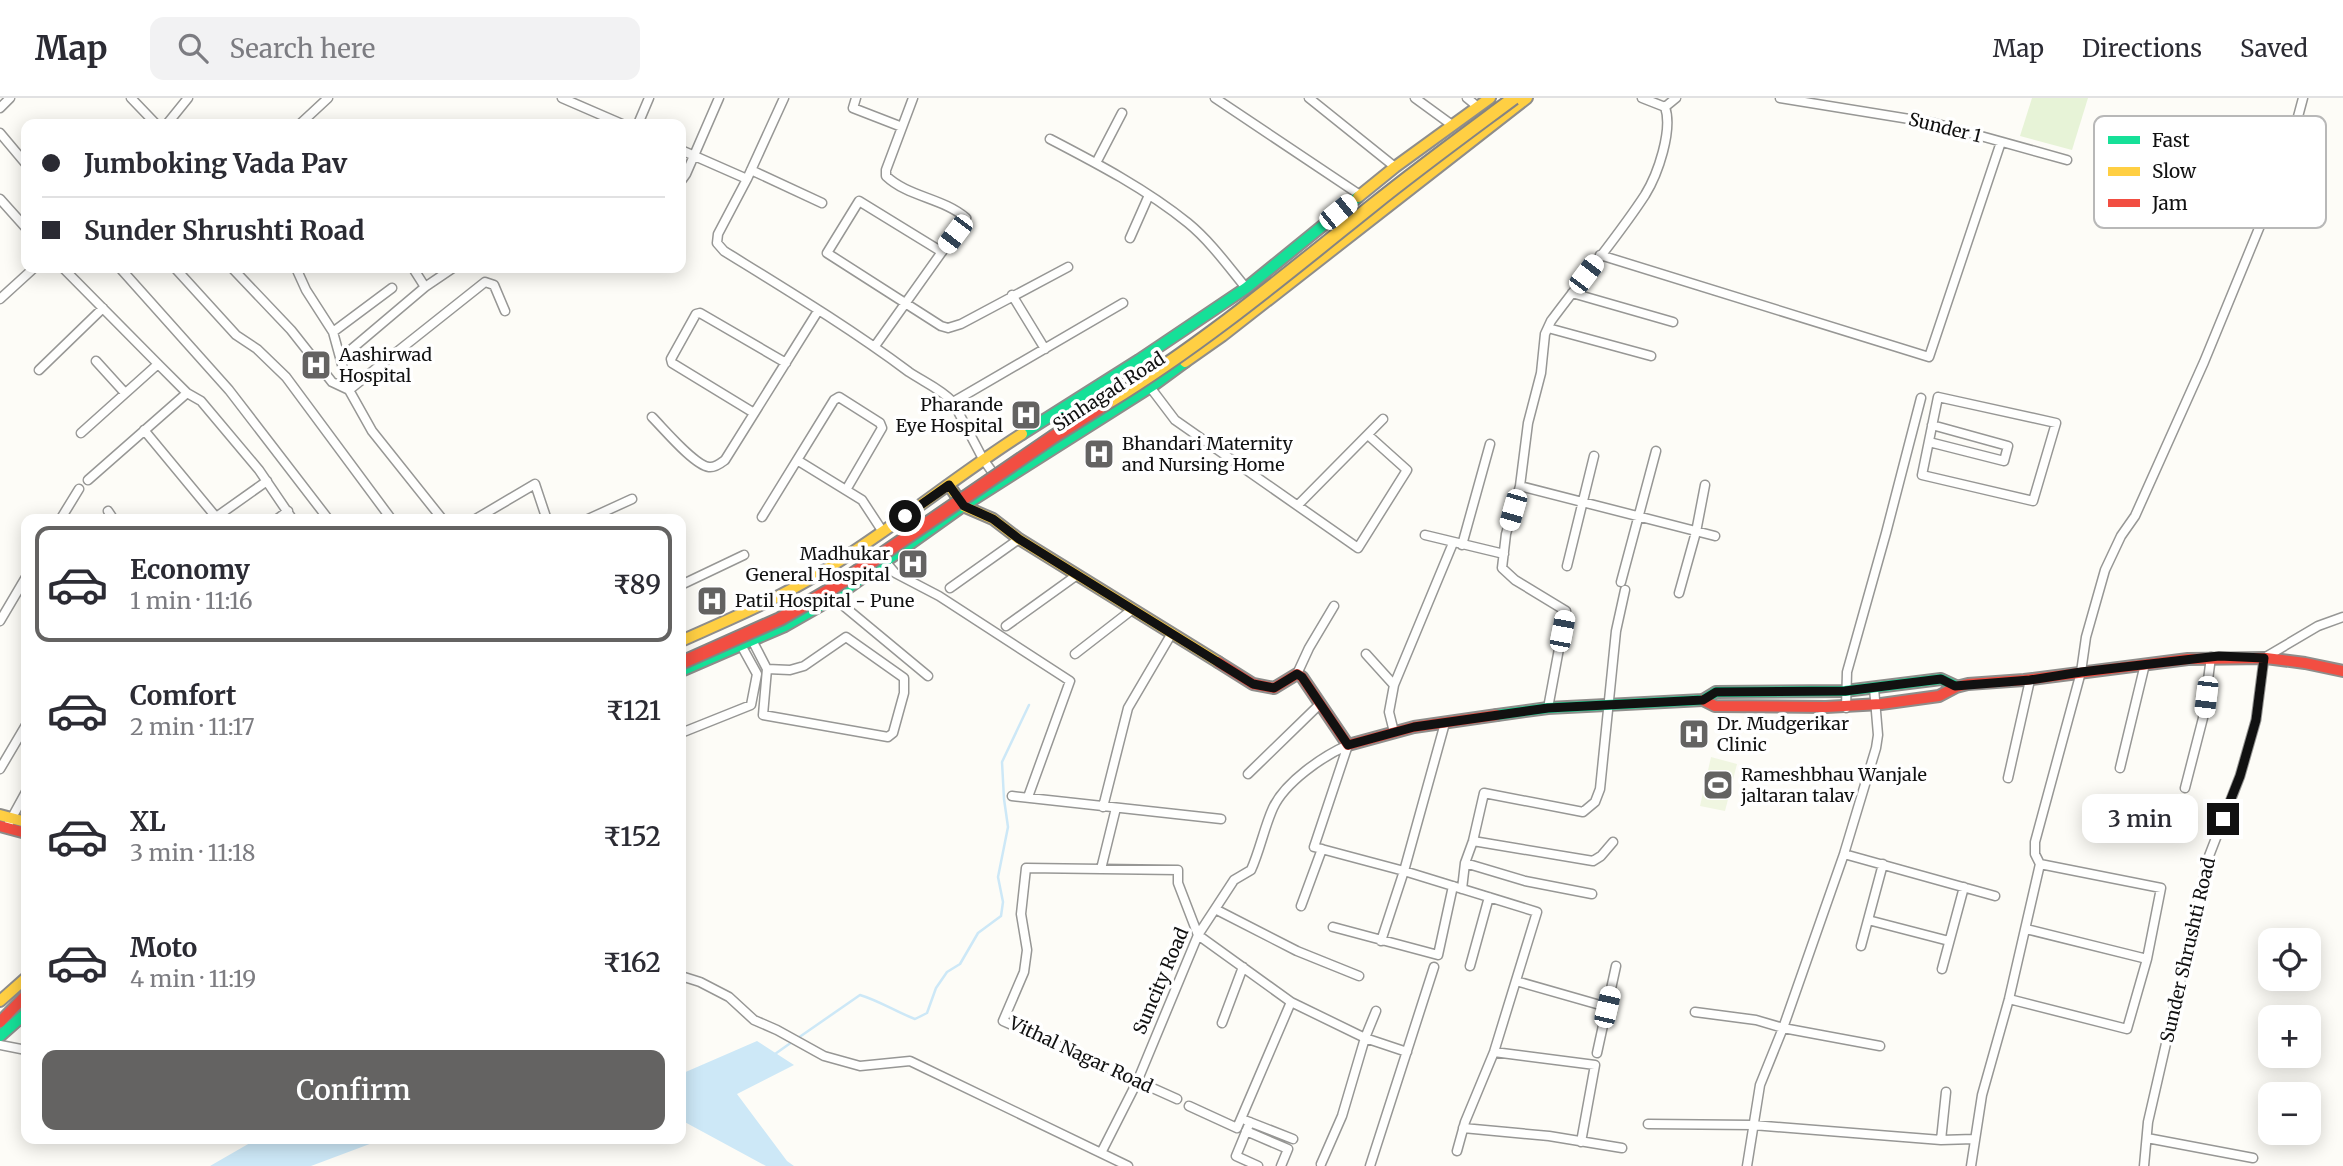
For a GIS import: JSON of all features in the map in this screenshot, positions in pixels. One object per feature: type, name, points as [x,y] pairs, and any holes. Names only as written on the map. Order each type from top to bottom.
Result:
[{"type":"main road","name":"Sinhagad Road","points":[[686,639],[772,600],[819,574],[883,532],[983,459],[1139,360],[1246,288],[1395,167],[1490,98]]},
{"type":"main road","points":[[686,655],[777,614],[949,498],[1146,372],[1254,295],[1367,202],[1502,98]]},
{"type":"main road","points":[[686,661],[780,619],[830,590],[1053,437],[1160,369],[1214,332],[1397,186],[1514,98]]},
{"type":"main road","name":"Sinhagad Road","points":[[686,669],[785,626],[834,598],[964,506],[1150,387],[1222,336],[1527,98]]},
{"type":"main road","points":[[949,485],[964,506],[993,519],[1019,539],[1253,684],[1269,689],[1297,674],[1302,677],[1348,745]]},
{"type":"main road","name":"Suncity Road","points":[[1703,700],[1716,692],[1845,691],[1941,679],[1955,686],[2030,680],[2211,657],[2264,658],[2343,671]]},
{"type":"main road","name":"Suncity Road","points":[[1348,745],[1394,732],[1548,708],[1703,700],[1715,706],[1846,708],[1941,697],[1955,686]]},
{"type":"main road","points":[[4,822],[21,830]]},
{"type":"main road","points":[[0,1001],[21,982]]},
{"type":"main road","points":[[0,1022],[21,1000]]},
{"type":"main road","points":[[0,1036],[21,1017]]},
{"type":"street","points":[[0,107],[10,98]]},
{"type":"street","points":[[131,98],[151,119]]},
{"type":"street","points":[[171,119],[188,98]]},
{"type":"street","points":[[305,119],[328,98]]},
{"type":"street","points":[[562,98],[579,101],[613,119]]},
{"type":"street","points":[[640,119],[649,98]]},
{"type":"street","points":[[686,171],[719,98]]},
{"type":"street","points":[[784,98],[718,234],[717,243],[724,251],[875,346],[947,395],[983,459],[1000,483]]},
{"type":"street","points":[[856,98],[853,108],[902,127]]},
{"type":"street","points":[[875,346],[966,218],[894,183],[886,176],[913,98]]},
{"type":"street","points":[[1215,98],[1360,195]]},
{"type":"street","points":[[1309,98],[1395,167]]},
{"type":"street","points":[[1415,98],[1451,125]]},
{"type":"street","points":[[1466,98],[1478,107]]},
{"type":"street","points":[[1548,708],[1566,611],[1516,580],[1502,568],[1506,534],[1520,486],[1528,423],[1541,373],[1545,334],[1646,194],[1654,176],[1667,134],[1668,114],[1665,107],[1642,98]]},
{"type":"street","points":[[1665,107],[1675,98]]},
{"type":"street","name":"Sunder 1","points":[[1780,98],[1941,125],[2067,160]]},
{"type":"street","points":[[2298,116],[2303,98]]},
{"type":"street","points":[[1096,163],[1122,113]]},
{"type":"street","points":[[0,133],[21,158]]},
{"type":"street","points":[[1050,139],[1149,195],[1196,231],[1246,288]]},
{"type":"street","points":[[1600,255],[1929,357],[2000,142]]},
{"type":"street","points":[[686,152],[747,179]]},
{"type":"street","points":[[751,170],[822,203]]},
{"type":"street","points":[[1130,238],[1149,195]]},
{"type":"street","points":[[0,198],[21,222]]},
{"type":"street","points":[[942,252],[859,201],[827,253],[948,328],[961,324],[1068,267]]},
{"type":"street","points":[[1971,1166],[1982,1095],[2009,999],[2040,864],[2035,854],[2035,842],[2081,672],[2086,637],[2105,570],[2112,552],[2136,516],[2259,228]]},
{"type":"street","points":[[0,299],[29,273]]},
{"type":"street","points":[[68,273],[187,393],[201,401],[267,481],[290,514]]},
{"type":"street","points":[[124,273],[229,390],[324,514]]},
{"type":"street","points":[[180,273],[236,335],[257,349],[286,377],[388,514]]},
{"type":"street","points":[[237,273],[290,330],[332,382],[349,390]]},
{"type":"street","points":[[298,273],[333,332],[349,390],[372,431],[438,514]]},
{"type":"street","points":[[416,273],[425,287]]},
{"type":"street","points":[[341,358],[425,287],[446,273]]},
{"type":"street","points":[[349,390],[485,282],[494,285],[505,312]]},
{"type":"street","points":[[333,332],[392,288]]},
{"type":"street","points":[[1572,293],[1673,322]]},
{"type":"street","points":[[1012,295],[1045,349]]},
{"type":"street","points":[[953,402],[1123,303]]},
{"type":"street","points":[[39,370],[103,308]]},
{"type":"street","points":[[652,417],[697,461],[710,467],[719,465],[725,460],[818,311]]},
{"type":"street","points":[[754,413],[672,363],[671,359],[696,314],[700,313],[786,363]]},
{"type":"street","points":[[1548,328],[1651,356]]},
{"type":"street","points":[[96,361],[125,393]]},
{"type":"street","points":[[81,433],[158,364]]},
{"type":"street","points":[[1150,387],[1175,420],[1358,548],[1408,470],[1368,435]]},
{"type":"street","points":[[89,480],[187,393]]},
{"type":"street","points":[[1938,397],[2056,423],[2033,501],[1922,475],[1930,433],[1938,397]]},
{"type":"street","points":[[762,517],[834,400],[842,398],[880,423],[883,428],[846,490]]},
{"type":"street","points":[[1846,708],[1847,672],[1921,398]]},
{"type":"street","points":[[1298,505],[1383,419]]},
{"type":"street","points":[[1914,429],[2008,446],[2004,461],[1930,433]]},
{"type":"street","points":[[144,430],[211,514]]},
{"type":"street","points":[[1394,732],[1390,712],[1394,685],[1457,544],[1490,444]]},
{"type":"street","points":[[1462,889],[1465,863],[1484,793],[1583,812],[1595,802],[1600,789],[1607,704],[1623,586],[1656,451]]},
{"type":"street","points":[[1567,566],[1594,456]]},
{"type":"street","points":[[797,460],[862,500],[883,532]]},
{"type":"street","points":[[220,514],[267,481]]},
{"type":"street","points":[[484,514],[535,484],[545,514]]},
{"type":"street","points":[[1678,593],[1696,532],[1705,485]]},
{"type":"street","points":[[1520,486],[1715,536]]},
{"type":"street","points":[[64,514],[79,489]]},
{"type":"street","points":[[599,514],[632,499]]},
{"type":"street","points":[[284,514],[288,511]]},
{"type":"street","points":[[1425,536],[1504,554]]},
{"type":"street","points":[[950,588],[1019,539]]},
{"type":"street","points":[[686,583],[744,555]]},
{"type":"street","points":[[885,561],[895,573],[939,596],[1070,681],[1028,797]]},
{"type":"street","points":[[1006,626],[1077,575]]},
{"type":"street","points":[[0,621],[21,585]]},
{"type":"street","points":[[834,598],[928,676]]},
{"type":"street","points":[[1297,674],[1334,606]]},
{"type":"street","points":[[1075,654],[1133,609]]},
{"type":"street","points":[[2264,658],[2318,626],[2343,617]]},
{"type":"street","points":[[1103,807],[1128,708],[1172,632]]},
{"type":"street","points":[[747,643],[767,669],[762,715],[888,737],[893,733],[904,693],[904,678],[846,637],[804,666],[790,670],[767,669]]},
{"type":"street","points":[[686,731],[751,705],[757,674],[747,643]]},
{"type":"street","points":[[1366,654],[1394,685]]},
{"type":"street","points":[[2185,788],[2203,718],[2211,657]]},
{"type":"street","name":"Sunder Shrushti Road","points":[[2144,1166],[2148,1122],[2209,856],[2240,776],[2256,720],[2264,658]]},
{"type":"street","points":[[2120,768],[2145,664]]},
{"type":"street","points":[[2008,778],[2030,680]]},
{"type":"street","points":[[1747,1166],[1760,1085],[1783,1028],[1844,854],[1877,748],[1874,688]]},
{"type":"street","points":[[1248,774],[1320,704]]},
{"type":"street","points":[[1381,941],[1404,871],[1445,723]]},
{"type":"street","points":[[0,769],[21,733]]},
{"type":"street","points":[[1348,745],[1314,847],[1404,871],[1537,912],[1494,1052],[1463,1128],[1457,1151]]},
{"type":"street","name":"Suncity Road","points":[[1101,1153],[1137,1082],[1198,935],[1234,880],[1251,870],[1275,804],[1291,783],[1334,751],[1348,745]]},
{"type":"street","points":[[1012,796],[1221,819]]},
{"type":"street","points":[[4,822],[21,799]]},
{"type":"street","points":[[1116,808],[1101,869],[1178,870],[1178,883],[1198,935],[1291,1002],[1365,1038],[1407,1052]]},
{"type":"street","points":[[1473,841],[1593,861],[1613,842]]},
{"type":"street","points":[[1301,906],[1322,849]]},
{"type":"street","points":[[1844,854],[1995,896]]},
{"type":"street","points":[[1465,863],[1525,881],[1592,894]]},
{"type":"street","points":[[1861,946],[1883,864]]},
{"type":"street","points":[[2009,999],[2127,1029],[2147,959],[2161,888],[2040,864]]},
{"type":"street","name":"Vithal Nagar Road","points":[[1101,869],[1026,868],[1021,914],[1027,950],[1024,972],[1003,1021],[1177,1100]]},
{"type":"street","points":[[1333,927],[1438,956],[1453,886]]},
{"type":"street","points":[[1942,970],[1964,887]]},
{"type":"street","points":[[1470,966],[1489,897]]},
{"type":"street","points":[[1215,909],[1297,951],[1359,976]]},
{"type":"street","points":[[1868,920],[1949,941]]},
{"type":"street","points":[[2026,929],[2147,959]]},
{"type":"street","points":[[1597,1053],[1616,966]]},
{"type":"street","points":[[1222,1024],[1243,967]]},
{"type":"street","points":[[1370,1166],[1434,967]]},
{"type":"street","points":[[686,978],[723,993],[754,1020],[824,1056],[860,1066],[910,1061],[1128,1166]]},
{"type":"street","points":[[1516,981],[1607,1007]]},
{"type":"street","points":[[1189,1106],[1237,1128],[1291,1002]]},
{"type":"street","points":[[1321,1164],[1342,1116],[1365,1038],[1376,1011]]},
{"type":"street","points":[[1695,1012],[1756,1020],[1783,1028],[1880,1046]]},
{"type":"street","points":[[0,1045],[21,1049]]},
{"type":"street","points":[[1494,1052],[1595,1065],[1581,1142]]},
{"type":"street","points":[[1941,1140],[1946,1092]]},
{"type":"street","points":[[1241,1119],[1289,1138],[1282,1146]]},
{"type":"street","points":[[1250,1122],[1236,1156],[1258,1166]]},
{"type":"street","points":[[1648,1124],[1753,1125],[1941,1140],[1974,1139]]},
{"type":"street","points":[[1463,1128],[1549,1136],[1622,1148]]},
{"type":"street","points":[[1246,1131],[1288,1149],[1281,1166]]},
{"type":"street","points":[[2147,1138],[2253,1158]]},
{"type":"green space","points":[[2032,98],[2088,98],[2072,150],[2020,136]]},
{"type":"green space","name":"Rameshbhau Wanjale jaltaran talav","points":[[1711,757],[1737,764],[1725,811],[1700,806]]},
{"type":"water","points":[[757,1041],[794,1065],[737,1094],[787,1161],[794,1166],[766,1166],[686,1123],[686,1072]]},
{"type":"water","points":[[248,1144],[370,1144],[311,1166],[210,1166]]},
{"type":"waterway","points":[[798,1038],[860,995],[915,1019],[927,1013],[936,988],[947,972],[960,964],[978,933],[1001,916],[1003,902],[998,877],[1008,827],[1002,762],[1029,705]]},
{"type":"waterway","points":[[775,1054],[792,1042]]},
{"type":"traffic: fast","points":[[1022,434],[1246,288],[1358,197]]},
{"type":"traffic: fast","points":[[686,669],[785,626],[834,598],[963,506],[1155,384],[1185,362]]},
{"type":"traffic: fast","points":[[1497,715],[1548,708],[1703,700],[1716,692],[1845,691],[1941,679],[1956,686]]},
{"type":"traffic: fast","points":[[0,1036],[21,1017]]},
{"type":"traffic: slow","points":[[1358,197],[1490,98]]},
{"type":"traffic: slow","points":[[1107,403],[1210,333],[1514,98]]},
{"type":"traffic: slow","points":[[1185,362],[1527,98]]},
{"type":"traffic: slow","points":[[686,639],[769,601],[820,573],[1022,434]]},
{"type":"traffic: slow","points":[[949,485],[963,506],[993,519],[1019,539],[1218,662]]},
{"type":"traffic: slow","points":[[0,815],[21,821]]},
{"type":"traffic: slow","points":[[0,1001],[21,982]]},
{"type":"traffic: jam","points":[[686,661],[780,619],[830,590],[1107,403]]},
{"type":"traffic: jam","points":[[1703,700],[1715,706],[1826,707],[1881,704],[1939,696],[1968,684],[2024,680],[2188,659],[2266,658],[2343,671]]},
{"type":"traffic: jam","points":[[1218,662],[1253,684],[1274,688],[1297,674],[1302,677],[1348,745],[1414,727],[1497,715]]},
{"type":"traffic: jam","points":[[0,826],[21,832]]},
{"type":"traffic: jam","points":[[0,1022],[21,1000]]},
{"type":"place","name":"Aashirwad Hospital","points":[[316,365]]},
{"type":"place","name":"Pharande Eye Hospital","points":[[1026,415]]},
{"type":"place","name":"Bhandari Maternity and Nursing Home","points":[[1099,454]]},
{"type":"place","name":"Madhukar General Hospital","points":[[913,564]]},
{"type":"place","name":"Patil Hospital - Pune","points":[[712,601]]},
{"type":"place","name":"Dr. Mudgerikar Clinic","points":[[1694,734]]},
{"type":"place","name":"Rameshbhau Wanjale jaltaran talav","points":[[1718,785]]},
{"type":"route","points":[[905,516],[949,485],[964,506],[993,519],[1019,539],[1253,684],[1269,689],[1297,674],[1302,677],[1348,745],[1414,727],[1548,708],[1703,700],[1716,692],[1845,691],[1941,679],[1955,686],[2030,680],[2219,656],[2264,658],[2256,720],[2240,776],[2223,819]]}]
